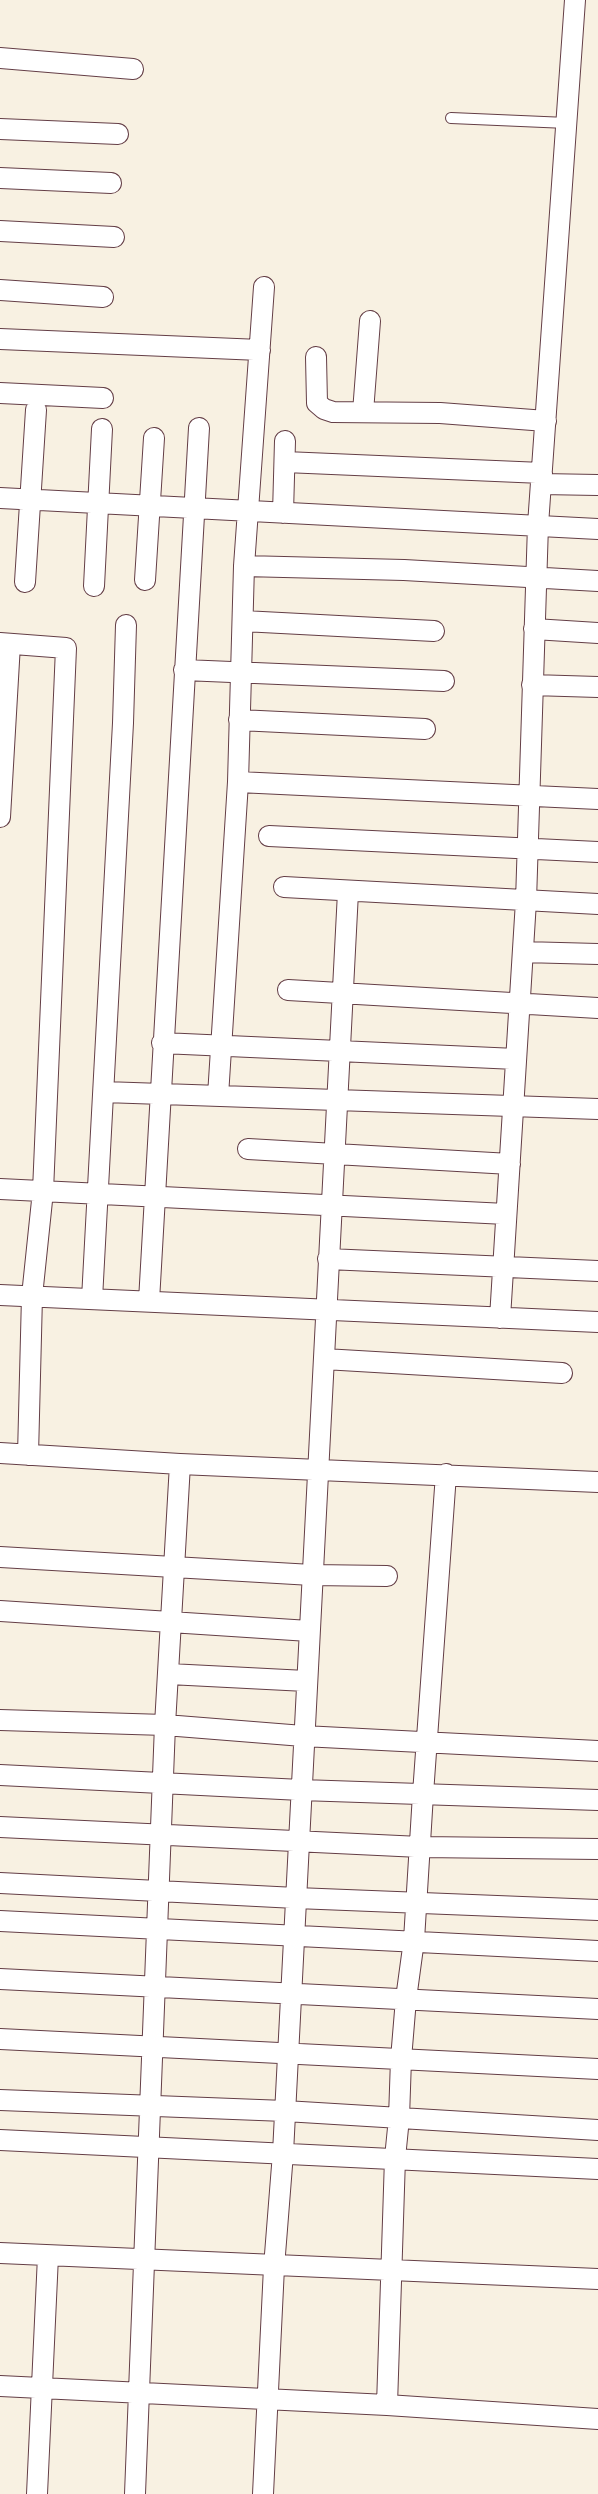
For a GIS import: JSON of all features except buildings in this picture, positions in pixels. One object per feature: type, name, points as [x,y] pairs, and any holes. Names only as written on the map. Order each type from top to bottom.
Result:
[{"type":"street","points":[[500,1318],[526,901],[535,577],[575,0]]},
{"type":"street","points":[[0,58],[133,69]]},
{"type":"street","points":[[0,129],[118,134]]},
{"type":"street","points":[[0,178],[111,183]]},
{"type":"street","points":[[0,231],[114,237]]},
{"type":"street","points":[[218,1096],[238,782],[247,510],[264,287]]},
{"type":"street","points":[[0,290],[103,297]]},
{"type":"street","points":[[363,412],[370,321]]},
{"type":"street","points":[[0,339],[260,350]]},
{"type":"street","points":[[316,358],[316,396],[320,407],[333,412],[440,413],[546,421]]},
{"type":"street","points":[[0,393],[103,398]]},
{"type":"street","points":[[25,582],[36,410]]},
{"type":"street","points":[[149,1301],[159,1093],[199,428]]},
{"type":"street","points":[[94,586],[102,429]]},
{"type":"street","points":[[145,580],[154,438]]},
{"type":"street","points":[[283,513],[285,440]]},
{"type":"street","points":[[285,462],[541,478],[598,485]]},
{"type":"street","points":[[0,498],[538,525],[598,530]]},
{"type":"street","points":[[244,566],[404,570],[598,581]]},
{"type":"street","points":[[243,621],[434,631]]},
{"type":"street","points":[[92,1299],[104,1092],[126,625]]},
{"type":"street","points":[[534,629],[598,633]]},
{"type":"street","points":[[0,817],[5,643],[66,648],[43,1191],[32,1296],[28,1455]]},
{"type":"street","points":[[184,670],[444,681]]},
{"type":"street","points":[[532,685],[598,687]]},
{"type":"street","points":[[240,720],[425,729]]},
{"type":"street","points":[[238,782],[598,800]]},
{"type":"street","points":[[269,836],[598,852]]},
{"type":"street","points":[[284,888],[598,904]]},
{"type":"street","points":[[262,2494],[274,2267],[283,2154],[303,1736],[348,892]]},
{"type":"street","points":[[523,952],[598,954]]},
{"type":"street","points":[[288,990],[343,995],[598,1008]]},
{"type":"street","points":[[162,1043],[516,1059]]},
{"type":"street","points":[[104,1092],[598,1109]]},
{"type":"street","points":[[248,1149],[510,1164]]},
{"type":"street","points":[[0,1189],[331,1207],[506,1214]]},
{"type":"street","points":[[328,1258],[598,1271]]},
{"type":"street","points":[[0,1295],[598,1322]]},
{"type":"street","points":[[324,1360],[562,1373]]},
{"type":"street","points":[[0,1453],[318,1471],[446,1474],[598,1482]]},
{"type":"street","points":[[135,2494],[168,1674],[180,1464]]},
{"type":"street","points":[[387,2405],[395,2158],[399,2118],[401,2060],[417,1902],[426,1742],[440,1577],[446,1474]]},
{"type":"street","points":[[0,1557],[312,1575],[387,1576]]},
{"type":"street","points":[[0,1611],[309,1631]]},
{"type":"street","points":[[168,1674],[306,1681]]},
{"type":"street","points":[[0,1720],[166,1726],[303,1736],[598,1751]]},
{"type":"street","points":[[0,1775],[301,1790],[598,1800]]},
{"type":"street","points":[[0,1827],[420,1848],[598,1849]]},
{"type":"street","points":[[0,1883],[296,1898],[598,1910]]},
{"type":"street","points":[[0,1921],[414,1940],[598,1951]]},
{"type":"street","points":[[0,1979],[598,2009]]},
{"type":"street","points":[[0,2039],[598,2069]]},
{"type":"street","points":[[0,2100],[285,2112],[598,2130]]},
{"type":"street","points":[[0,2140],[598,2169]]},
{"type":"street","points":[[0,2254],[274,2267],[598,2279]]},
{"type":"street","points":[[37,2494],[48,2256]]},
{"type":"street","points":[[0,2386],[387,2405],[598,2419]]},
{"type":"lane","points":[[451,118],[567,123]]}]
